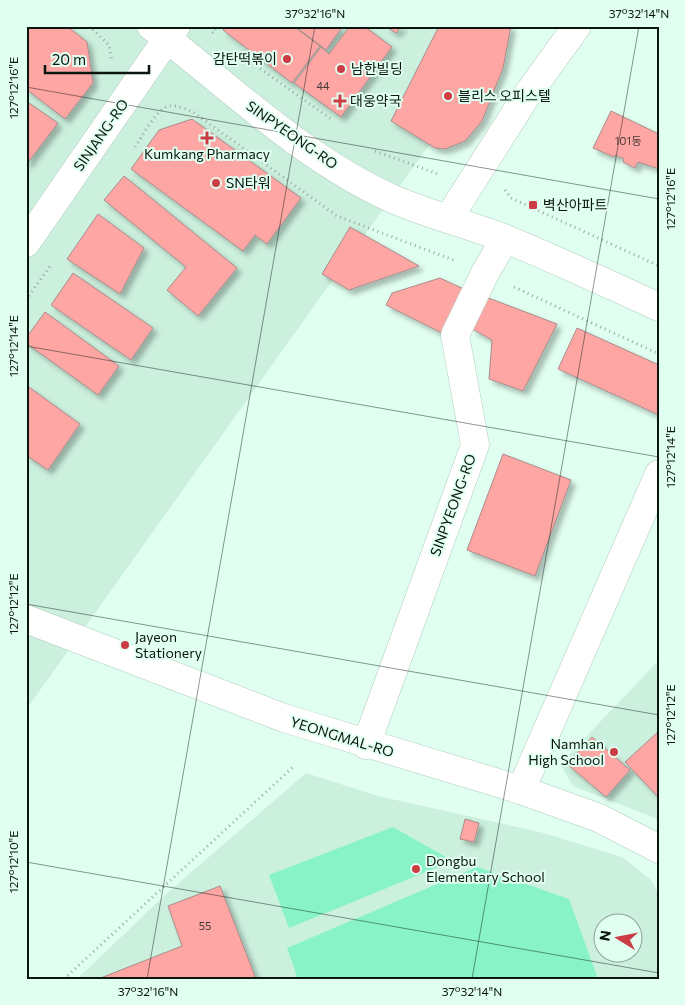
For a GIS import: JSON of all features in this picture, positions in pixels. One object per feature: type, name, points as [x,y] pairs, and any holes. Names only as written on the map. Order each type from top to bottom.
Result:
[{"type":"street","points":[[448,219],[525,98],[577,26]]},
{"type":"street","name":"SINPYEONG-RO","points":[[165,30],[262,117],[306,149],[395,200],[505,239],[659,307]]},
{"type":"street","name":"SINJANG-RO","points":[[26,243],[165,30]]},
{"type":"street","name":"SINPYEONG-RO","points":[[366,745],[475,445],[455,335],[484,273],[505,239]]},
{"type":"street","points":[[521,790],[659,474]]},
{"type":"street","name":"YEONGMAL-RO","points":[[26,619],[239,702],[366,745],[521,790],[599,818],[659,849]]},
{"type":"path","points":[[89,26],[104,38],[111,53],[110,67]]},
{"type":"path","points":[[217,26],[212,32],[218,37]]},
{"type":"path","points":[[244,58],[331,119]]},
{"type":"path","points":[[375,151],[438,174]]},
{"type":"path","points":[[505,192],[511,198],[659,266]]},
{"type":"path","points":[[64,979],[293,767]]},
{"type":"shaded area","points":[[26,26],[514,26],[26,710]]},
{"type":"shaded area","name":"Namhan High School","points":[[659,660],[659,822],[655,818],[573,786],[560,764]]},
{"type":"shaded area","name":"Dongbu Elementary School","points":[[306,773],[378,796],[540,832],[622,857],[651,880],[659,895],[659,979],[77,979],[166,894]]},
{"type":"green space","points":[[393,827],[453,861],[289,928],[269,875]]},
{"type":"green space","points":[[477,867],[569,899],[598,979],[298,979],[287,948]]},
{"type":"building","points":[[26,26],[67,26],[87,42],[93,83],[65,119],[26,89]]},
{"type":"building","points":[[226,26],[293,26],[320,46],[292,83],[223,30]]},
{"type":"building","points":[[295,26],[343,26],[326,50]]},
{"type":"building","name":"남한빌딩","points":[[350,26],[364,26],[392,47],[341,117],[294,83],[321,47],[329,54]]},
{"type":"building","points":[[385,26],[402,26],[396,33]]},
{"type":"building","name":"블리스 오피스텔","points":[[439,26],[511,26],[503,68],[482,121],[465,141],[445,149],[435,148],[391,121]]},
{"type":"building","points":[[26,101],[58,123],[26,165]]},
{"type":"building","points":[[611,111],[659,134],[659,169],[638,162],[635,168],[623,162],[624,159],[593,148]]},
{"type":"building","name":"SN타워","points":[[192,119],[301,198],[267,244],[255,235],[243,251],[131,169],[159,130]]},
{"type":"building","points":[[124,176],[237,268],[198,316],[167,290],[186,267],[104,200]]},
{"type":"building","points":[[98,214],[144,248],[120,294],[67,259]]},
{"type":"building","points":[[350,227],[419,266],[349,290],[322,274]]},
{"type":"building","points":[[73,273],[153,328],[131,360],[51,305]]},
{"type":"building","points":[[440,278],[466,290],[444,334],[386,305],[392,293]]},
{"type":"building","points":[[486,297],[557,324],[523,391],[489,379],[492,340],[472,329]]},
{"type":"building","points":[[45,312],[119,366],[98,395],[26,343],[26,338]]},
{"type":"building","points":[[577,328],[659,365],[659,415],[558,369]]},
{"type":"building","points":[[26,385],[80,424],[48,470],[26,455]]},
{"type":"building","points":[[503,454],[571,480],[535,576],[467,550]]},
{"type":"building","points":[[659,731],[659,798],[625,762]]},
{"type":"building","points":[[592,737],[630,770],[606,797],[567,764]]},
{"type":"building","points":[[465,819],[479,823],[474,842],[460,839]]},
{"type":"building","points":[[220,886],[256,979],[98,979],[182,946],[168,906]]},
{"type":"place","name":"감탄떡볶이","points":[[287,59]]},
{"type":"place","name":"남한빌딩","points":[[341,69]]},
{"type":"place","name":"블리스 오피스텔","points":[[448,96]]},
{"type":"place","name":"대웅약국","points":[[340,101]]},
{"type":"place","name":"Kumkang Pharmacy","points":[[207,138]]},
{"type":"place","name":"SN타워","points":[[216,183]]},
{"type":"place","name":"벽산아파트","points":[[533,205]]},
{"type":"place","name":"Jayeon Stationery","points":[[125,645]]},
{"type":"place","name":"Namhan High School","points":[[614,752]]},
{"type":"place","name":"Dongbu Elementary School","points":[[416,869]]}]
